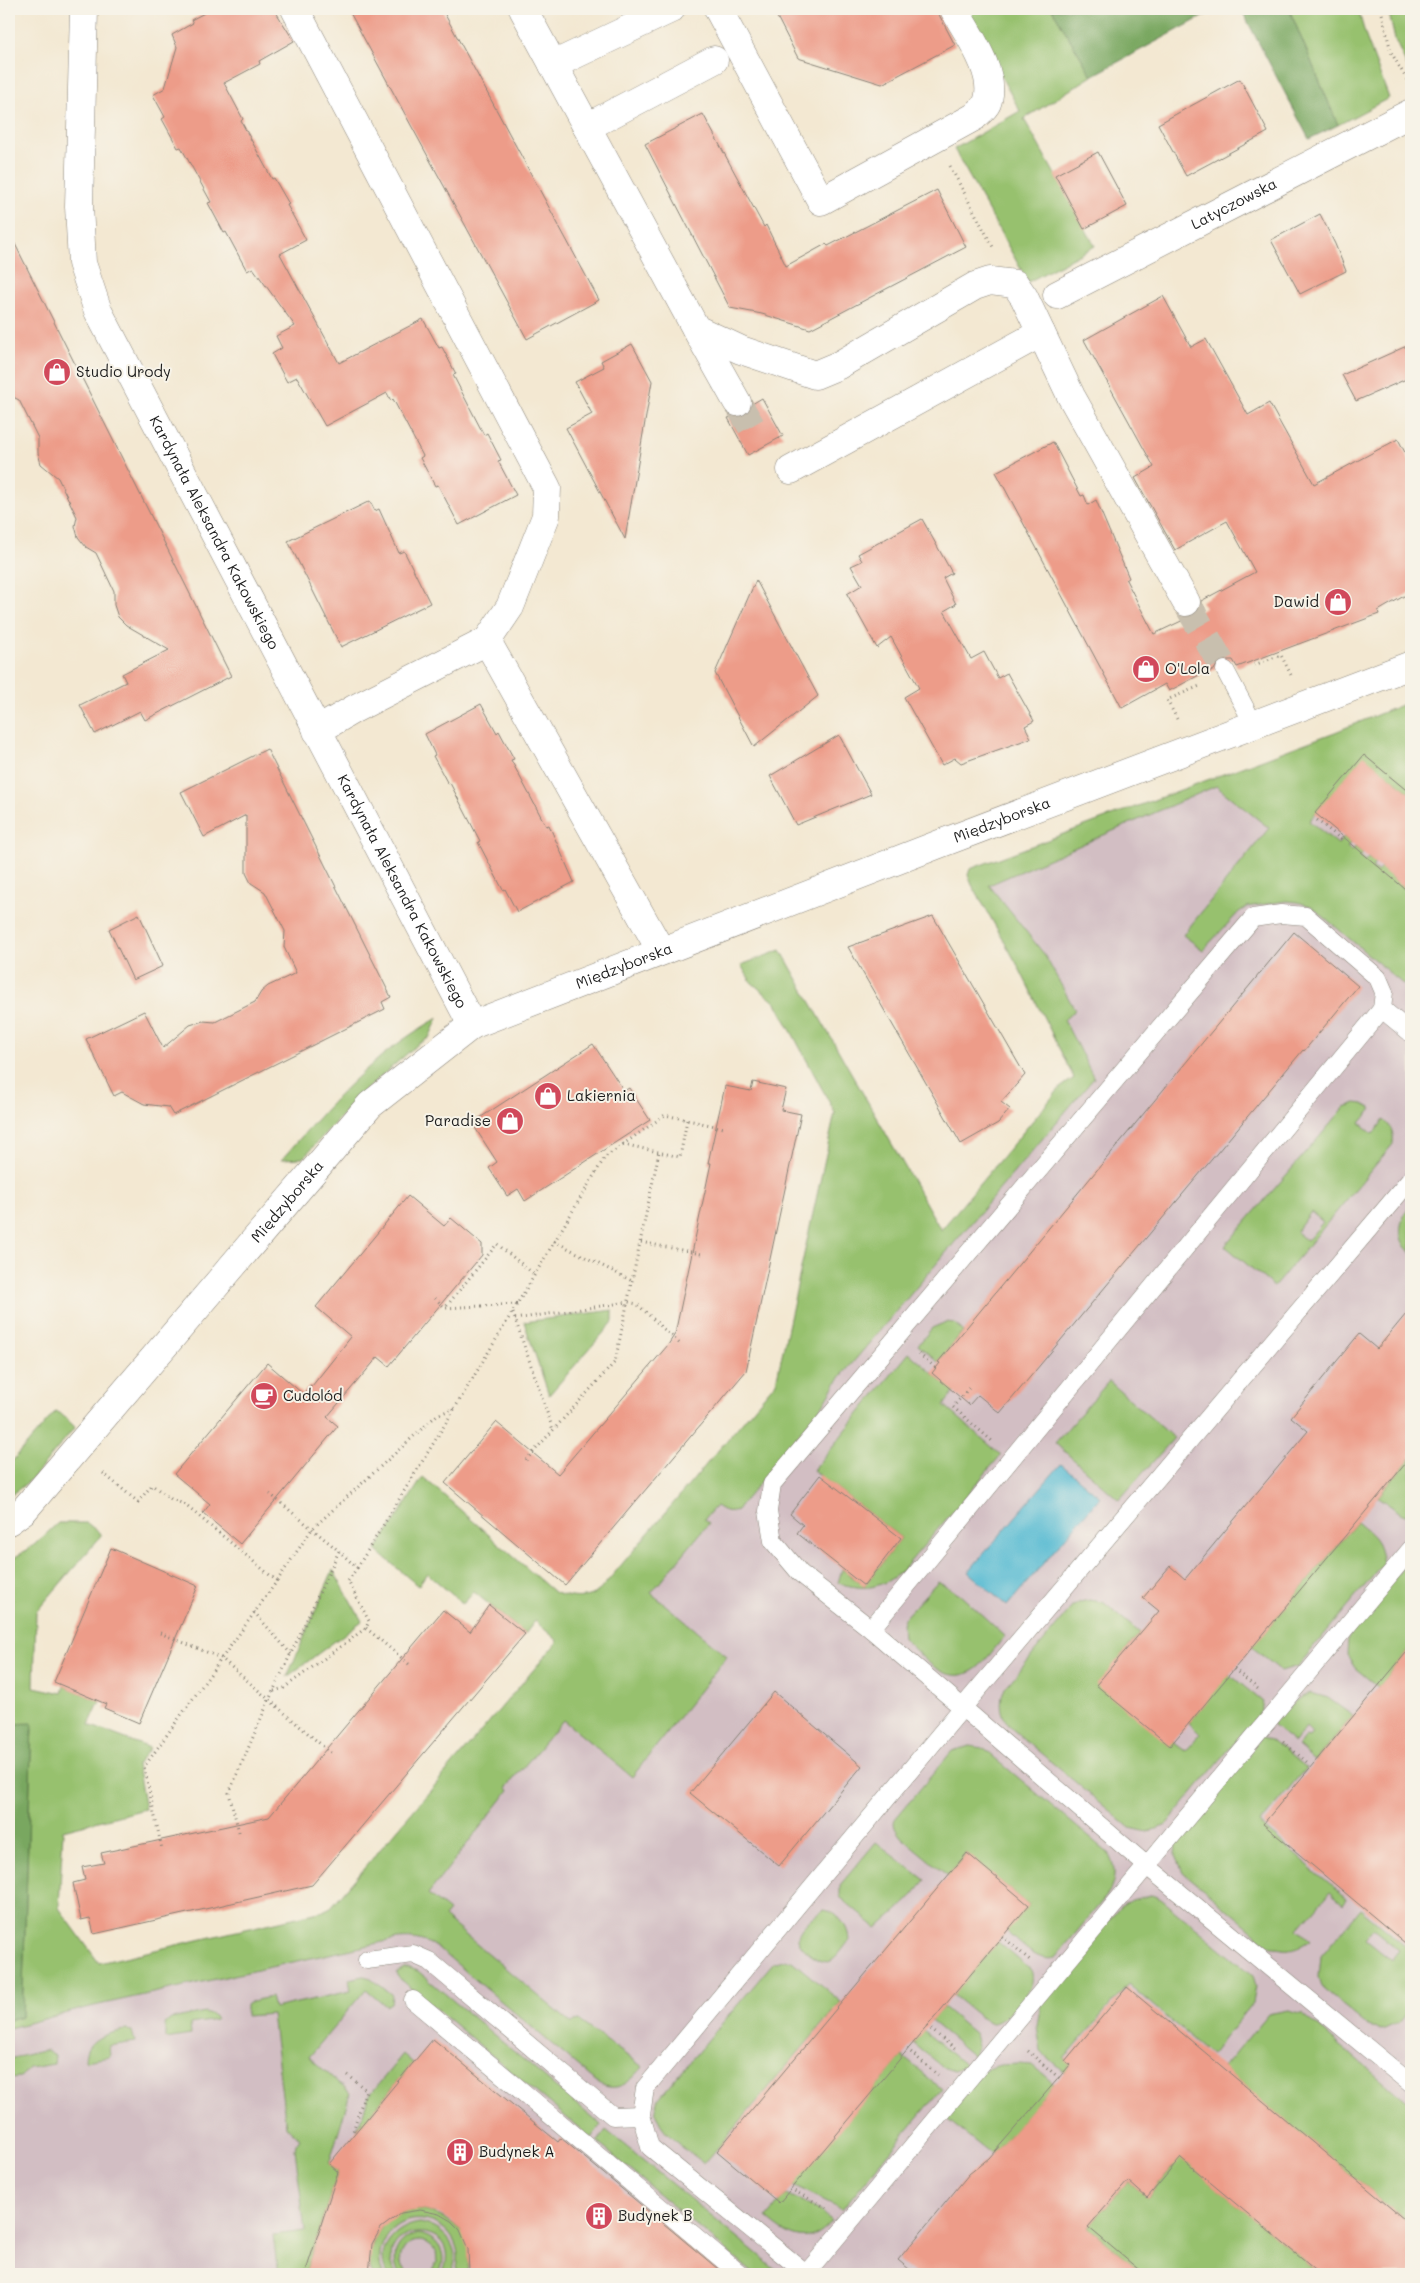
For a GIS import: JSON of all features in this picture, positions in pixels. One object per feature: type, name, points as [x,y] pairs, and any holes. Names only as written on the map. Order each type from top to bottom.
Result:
[{"type":"street","name":"Kardynała Aleksandra Kakowskiego","points":[[84,9],[79,206],[82,263],[89,288],[98,311],[472,1025]]},
{"type":"street","points":[[295,9],[547,488],[546,516],[510,607],[487,641],[354,709],[317,731]]},
{"type":"street","points":[[523,9],[737,402]]},
{"type":"street","points":[[553,65],[672,9]]},
{"type":"street","points":[[718,9],[821,201],[974,117],[987,104],[990,86],[985,66],[954,9]]},
{"type":"street","points":[[587,127],[714,60]]},
{"type":"street","name":"Latyczowska","points":[[1057,295],[1411,113]]},
{"type":"street","points":[[696,329],[741,350],[815,375],[839,365],[975,286],[1001,281],[1015,284],[1024,297],[1071,396],[1186,602]]},
{"type":"street","points":[[791,470],[1041,333]]},
{"type":"street","points":[[487,641],[660,951]]},
{"type":"street","name":"Międzyborska","points":[[9,1521],[24,1510],[370,1105],[472,1025],[660,951],[1411,665]]},
{"type":"lane","points":[[1225,670],[1254,725]]},
{"type":"lane","points":[[871,1629],[1382,1009],[1384,992],[1378,978],[1306,916],[1281,914],[1253,918],[772,1484],[768,1511],[773,1541],[800,1573],[871,1629],[1148,1866],[1411,2084]]},
{"type":"lane","points":[[1382,1009],[1411,1033]]},
{"type":"lane","points":[[1411,1179],[963,1707],[644,2088],[641,2115],[650,2147],[806,2274],[1411,1549]]},
{"type":"lane","points":[[367,1960],[413,1954],[429,1961],[613,2116],[641,2115]]},
{"type":"lane","points":[[413,2000],[740,2274]]},
{"type":"path","points":[[1381,9],[1391,52],[1411,87]]},
{"type":"path","points":[[936,138],[998,256],[1001,281]]},
{"type":"path","points":[[1318,820],[1342,840]]},
{"type":"path","points":[[274,1691],[284,1688],[366,1628],[369,1621],[348,1581],[455,1408],[605,1157],[665,1115],[724,1128]]},
{"type":"path","points":[[622,1144],[680,1157],[687,1120]]},
{"type":"path","points":[[526,1460],[615,1362],[659,1152]]},
{"type":"path","points":[[554,1241],[632,1280]]},
{"type":"path","points":[[641,1242],[701,1254]]},
{"type":"path","points":[[446,1308],[497,1244],[534,1275]]},
{"type":"path","points":[[435,1298],[446,1308],[517,1304]]},
{"type":"path","points":[[515,1319],[628,1302],[637,1304],[680,1344]]},
{"type":"path","points":[[513,1312],[553,1430]]},
{"type":"path","points":[[969,1388],[953,1407],[1012,1458]]},
{"type":"path","points":[[162,1849],[144,1767],[312,1529],[437,1415],[455,1408]]},
{"type":"path","points":[[102,1473],[138,1502],[152,1485],[171,1499],[184,1504],[277,1581]]},
{"type":"path","points":[[270,1494],[357,1568]]},
{"type":"path","points":[[239,1832],[229,1793],[269,1700],[339,1551]]},
{"type":"path","points":[[254,1612],[291,1654]]},
{"type":"path","points":[[366,1628],[410,1665]]},
{"type":"path","points":[[160,1633],[221,1658],[333,1755]]},
{"type":"path","points":[[1002,1936],[1053,1979]]},
{"type":"path","points":[[927,2026],[978,2068]]},
{"type":"path","points":[[1007,2033],[1059,2078]]},
{"type":"path","points":[[907,2049],[958,2092]]},
{"type":"path","points":[[348,2075],[366,2090],[353,2131]]},
{"type":"path","points":[[790,2189],[826,2208],[848,2224]]},
{"type":"shaded area","points":[[1411,701],[1411,2274],[9,2274],[9,2020],[363,1940],[438,1832],[1060,1088],[1074,1078],[1017,964],[972,885],[968,875],[970,869],[1335,732]]},
{"type":"green space","points":[[964,9],[1052,9],[1092,76],[1024,119],[1095,246],[1028,282],[954,149],[1020,111]]},
{"type":"green space","points":[[1052,9],[1217,9],[1092,76]]},
{"type":"green space","points":[[1241,9],[1289,9],[1338,125],[1309,139]]},
{"type":"green space","points":[[1289,9],[1358,9],[1366,37],[1389,98],[1338,125]]},
{"type":"green space","points":[[1388,9],[1411,9],[1411,75],[1395,40]]},
{"type":"green space","points":[[1411,701],[1411,794],[1364,756],[1309,821],[1338,844],[1344,837],[1350,843],[1347,847],[1352,851],[1355,847],[1363,853],[1360,857],[1365,861],[1368,858],[1375,863],[1372,868],[1377,872],[1381,868],[1411,894],[1411,991],[1311,906],[1297,902],[1286,901],[1247,907],[1239,912],[1203,950],[1183,935],[1269,828],[1216,786],[989,885],[1044,954],[1075,1010],[1064,1020],[1094,1078],[838,1380],[823,1405],[737,1510],[726,1511],[716,1506],[704,1519],[709,1523],[651,1593],[727,1656],[632,1777],[563,1720],[506,1788],[509,1790],[428,1894],[449,1911],[444,1917],[571,2023],[579,2021],[643,2067],[628,2082],[618,2087],[605,2086],[598,2083],[438,1948],[429,1943],[412,1939],[388,1941],[94,2006],[9,2028],[9,2020],[22,2017],[32,1724],[9,1724],[9,1561],[34,1545],[58,1523],[87,1523],[102,1535],[36,1612],[34,1687],[62,1693],[64,1686],[100,1701],[89,1725],[150,1748],[137,1765],[145,1809],[63,1830],[59,1908],[99,1963],[323,1911],[331,1907],[558,1641],[535,1621],[525,1634],[474,1592],[463,1604],[427,1573],[418,1586],[376,1550],[423,1477],[555,1593],[578,1598],[589,1596],[600,1590],[776,1382],[835,1113],[776,1003],[751,982],[741,965],[781,950],[941,1230],[1060,1088],[1074,1078],[1017,964],[972,885],[968,875],[970,869],[1335,732]]},
{"type":"green space","points":[[438,1018],[429,1038],[417,1045],[361,1094],[303,1158],[282,1159],[336,1099],[372,1064],[414,1032]]},
{"type":"green space","points":[[1356,1103],[1363,1104],[1372,1109],[1360,1123],[1373,1134],[1384,1120],[1392,1131],[1393,1144],[1274,1287],[1225,1246],[1345,1107]],"holes":[[[1311,1212],[1323,1222],[1307,1241],[1296,1232]]]},
{"type":"green space","points":[[1411,1205],[1411,1253],[1403,1242],[1400,1229]]},
{"type":"green space","points":[[613,1310],[613,1322],[549,1395],[524,1322]]},
{"type":"green space","points":[[946,1322],[954,1323],[963,1331],[938,1362],[918,1345],[932,1328]]},
{"type":"green space","points":[[909,1353],[944,1383],[962,1382],[944,1405],[1001,1455],[903,1570],[880,1585],[872,1587],[848,1586],[838,1583],[842,1569],[864,1586],[901,1538],[813,1470]]},
{"type":"green space","points":[[1109,1381],[1174,1438],[1119,1500],[1055,1443]]},
{"type":"green space","points":[[55,1412],[60,1413],[75,1427],[34,1477],[9,1497],[9,1465]]},
{"type":"green space","points":[[1411,1457],[1411,1514],[1402,1514],[1378,1497]]},
{"type":"green space","points":[[1357,1522],[1376,1540],[1383,1564],[1298,1666],[1281,1671],[1252,1647]]},
{"type":"green space","points":[[1411,1557],[1411,1647],[1378,1687],[1355,1668],[1347,1656],[1348,1638]]},
{"type":"green space","points":[[333,1570],[362,1621],[287,1677]]},
{"type":"green space","points":[[938,1581],[959,1594],[1005,1636],[981,1665],[966,1674],[955,1675],[936,1668],[927,1662],[903,1638],[902,1625],[904,1618]]},
{"type":"green space","points":[[1089,1600],[1103,1602],[1140,1633],[1097,1685],[1185,1751],[1200,1734],[1189,1723],[1229,1674],[1263,1702],[1261,1711],[1166,1825],[1148,1832],[1130,1828],[1012,1729],[1003,1715],[1001,1704],[1005,1688],[1072,1607],[1080,1602]]},
{"type":"green space","points":[[1311,1693],[1328,1698],[1353,1716],[1315,1761],[1298,1746],[1306,1736],[1309,1737],[1312,1733],[1306,1727],[1294,1743],[1272,1725],[1294,1702]]},
{"type":"green space","points":[[32,1723],[22,2017],[9,2020],[9,1724]]},
{"type":"green space","points":[[1262,1737],[1271,1739],[1306,1768],[1259,1824],[1347,1898],[1343,1903],[1330,1892],[1298,1929],[1310,1940],[1299,1947],[1288,1949],[1278,1948],[1266,1942],[1183,1872],[1175,1853],[1178,1837]]},
{"type":"green space","points":[[970,1746],[983,1748],[1108,1853],[1111,1858],[1114,1873],[1109,1893],[1055,1958],[1048,1959],[1035,1955],[1006,1931],[1029,1905],[966,1853],[948,1876],[901,1837],[895,1828],[895,1819],[952,1751]]},
{"type":"green space","points":[[876,1842],[925,1880],[907,1902],[877,1928],[840,1897],[840,1885]]},
{"type":"green space","points":[[1152,1895],[1161,1899],[1253,1975],[1256,1986],[1253,2003],[1211,2055],[1128,1984],[1064,2059],[1070,2065],[1064,2072],[1041,2052],[1037,2026],[1041,2002],[1120,1907],[1132,1900]]},
{"type":"green space","points":[[1360,1909],[1411,1951],[1411,2007],[1398,2023],[1382,2030],[1369,2027],[1323,1989],[1319,1977],[1321,1956]],"holes":[[[1373,1929],[1399,1950],[1391,1960],[1365,1939]]]},
{"type":"green space","points":[[824,1910],[834,1914],[842,1921],[849,1936],[849,1941],[836,1957],[827,1962],[816,1959],[806,1951],[798,1938],[804,1926]]},
{"type":"green space","points":[[998,1942],[1031,1970],[1032,1980],[1029,1991],[1015,2009],[1003,2019],[992,2023],[980,2017],[953,1995]]},
{"type":"green space","points":[[783,1960],[792,1961],[841,2002],[704,2164],[665,2131],[656,2112],[659,2098],[773,1963]]},
{"type":"green space","points":[[404,1968],[418,1971],[601,2125],[591,2138],[398,1977],[396,1973]]},
{"type":"green space","points":[[364,1976],[371,1978],[392,1995],[391,2003],[386,2006],[366,1989],[309,2057],[350,2093],[329,2164],[338,2172],[305,2274],[278,2274],[273,2235],[305,2231],[295,2149],[300,2138],[286,2127],[272,2014],[246,2016],[246,2005],[251,2001],[271,1997],[274,2008],[351,1991],[349,1979]]},
{"type":"green space","points":[[943,2007],[975,2034],[978,2047],[973,2056],[931,2021]]},
{"type":"green space","points":[[1288,2010],[1303,2014],[1411,2105],[1411,2225],[1223,2068],[1268,2014]]},
{"type":"green space","points":[[205,2012],[213,2015],[216,2020],[190,2024],[191,2035],[165,2039],[165,2024],[171,2019]]},
{"type":"green space","points":[[125,2030],[132,2031],[135,2042],[109,2046],[110,2057],[85,2061],[89,2047],[98,2038]]},
{"type":"green space","points":[[923,2030],[966,2066],[954,2071],[942,2067],[913,2043]]},
{"type":"green space","points":[[47,2050],[55,2056],[54,2064],[29,2068],[21,2077],[9,2078],[9,2059]]},
{"type":"green space","points":[[403,2054],[413,2063],[357,2130],[369,2096]]},
{"type":"green space","points":[[902,2056],[942,2089],[842,2209],[793,2185]]},
{"type":"green space","points":[[1000,2065],[1032,2065],[1054,2084],[992,2155],[944,2117],[984,2070]]},
{"type":"green space","points":[[606,2130],[781,2274],[754,2274],[597,2142]]},
{"type":"green space","points":[[1177,2154],[1320,2274],[1144,2274],[1088,2227],[1128,2181],[1147,2198],[1173,2168]]},
{"type":"green space","points":[[786,2194],[822,2212],[832,2221],[816,2235],[808,2237],[792,2235],[784,2231],[767,2218]]},
{"type":"green space","points":[[420,2210],[443,2218],[460,2231],[466,2239],[469,2249],[469,2261],[466,2274],[455,2274],[458,2257],[455,2243],[447,2231],[435,2223],[422,2220],[408,2221],[395,2228],[384,2241],[381,2249],[380,2261],[383,2274],[372,2274],[370,2256],[375,2238],[380,2230],[393,2217],[401,2213]]},
{"type":"green space","points":[[420,2223],[437,2229],[449,2241],[455,2256],[451,2274],[442,2274],[446,2255],[442,2242],[432,2235],[419,2233],[406,2236],[395,2244],[391,2256],[396,2274],[387,2274],[383,2256],[389,2240],[402,2229]]},
{"type":"green space","points":[[418,2234],[432,2239],[440,2248],[443,2261],[438,2274],[429,2274],[437,2263],[436,2251],[429,2244],[421,2241],[413,2242],[402,2252],[403,2267],[409,2274],[399,2274],[395,2260],[397,2248],[405,2239]]},
{"type":"water","points":[[1061,1464],[1100,1497],[1007,1606],[968,1572]]},
{"type":"building","points":[[212,9],[274,9],[294,41],[259,61],[260,64],[224,83],[243,119],[241,121],[272,179],[274,178],[289,204],[287,205],[306,240],[280,254],[339,363],[423,319],[439,348],[442,347],[456,374],[453,375],[484,435],[487,433],[501,460],[498,461],[516,495],[459,525],[438,485],[435,486],[420,458],[423,456],[393,399],[391,401],[387,393],[325,426],[297,377],[287,382],[272,354],[282,348],[276,336],[295,326],[253,268],[247,271],[208,203],[211,202],[181,147],[178,148],[162,119],[165,117],[153,95],[165,88],[177,47],[172,35],[193,23],[191,20]]},
{"type":"building","points":[[348,9],[442,9],[599,300],[527,339]]},
{"type":"building","points":[[773,9],[936,9],[955,45],[882,84],[798,58]]},
{"type":"building","points":[[1240,79],[1268,132],[1186,176],[1158,124]]},
{"type":"building","points":[[703,114],[764,227],[766,225],[786,266],[826,244],[828,246],[937,190],[966,247],[810,329],[762,314],[730,308],[645,144]]},
{"type":"building","points":[[1098,152],[1127,206],[1084,229],[1055,175]]},
{"type":"building","points":[[1320,214],[1346,271],[1300,294],[1271,240]]},
{"type":"building","points":[[9,232],[231,676],[145,720],[140,711],[95,734],[80,705],[126,682],[122,674],[169,650],[126,625],[118,617],[114,605],[114,591],[96,553],[86,547],[78,537],[75,526],[77,517],[58,478],[41,464],[38,453],[38,438],[19,400],[9,395]]},
{"type":"building","points":[[1163,296],[1191,347],[1206,339],[1248,415],[1269,403],[1314,484],[1398,439],[1411,464],[1411,592],[1378,611],[1379,614],[1237,667],[1233,660],[1220,660],[1214,670],[1208,673],[1207,671],[1169,691],[1165,684],[1122,708],[996,472],[1053,442],[1081,496],[1084,495],[1088,505],[1096,500],[1129,578],[1126,580],[1154,634],[1194,615],[1205,608],[1201,601],[1255,572],[1227,521],[1175,550],[1135,478],[1154,467],[1084,340]]},
{"type":"building","points":[[632,344],[652,381],[625,539],[566,428],[592,414],[575,382],[604,367],[601,361]]},
{"type":"building","points":[[1411,344],[1411,377],[1356,401],[1342,375]]},
{"type":"building","points":[[762,398],[783,436],[748,455],[728,418],[745,415],[750,410],[752,404]]},
{"type":"building","points":[[370,501],[375,511],[379,509],[399,553],[404,551],[430,603],[341,647],[288,541]]},
{"type":"building","points":[[922,519],[952,573],[943,578],[956,604],[944,611],[971,659],[984,652],[998,678],[1007,673],[1034,721],[1025,726],[1031,738],[961,763],[955,758],[942,765],[904,697],[919,688],[891,637],[877,648],[847,594],[862,585],[851,566],[862,561],[858,554]]},
{"type":"building","points":[[756,580],[818,696],[754,747],[715,673]]},
{"type":"building","points":[[481,704],[497,733],[499,731],[514,759],[511,760],[546,826],[549,825],[574,882],[517,912],[505,889],[503,890],[478,842],[480,841],[450,783],[448,784],[433,756],[435,755],[425,734]]},
{"type":"building","points":[[839,735],[871,794],[796,825],[770,776]]},
{"type":"building","points":[[267,749],[391,997],[382,1002],[385,1009],[173,1115],[168,1107],[144,1104],[122,1092],[114,1096],[86,1039],[144,1011],[163,1048],[190,1025],[203,1021],[215,1022],[255,1002],[261,992],[268,986],[296,973],[284,947],[285,931],[265,892],[251,883],[246,873],[246,815],[204,837],[181,792]]},
{"type":"building","points":[[1364,755],[1411,794],[1411,894],[1315,813]]},
{"type":"building","points":[[139,914],[163,966],[133,980],[109,929]]},
{"type":"building","points":[[933,916],[1025,1075],[1001,1102],[1010,1109],[998,1123],[961,1144],[848,947]]},
{"type":"building","points":[[1294,932],[1358,986],[1000,1413],[978,1395],[969,1405],[932,1373],[940,1363],[938,1362]]},
{"type":"building","points":[[593,1044],[624,1091],[629,1088],[650,1120],[525,1201],[518,1189],[507,1196],[489,1168],[497,1162],[472,1123]]},
{"type":"building","points":[[753,1082],[786,1089],[781,1110],[801,1114],[746,1371],[565,1585],[445,1483],[496,1422],[558,1474],[668,1345],[675,1334],[725,1086],[751,1091]]},
{"type":"building","points":[[408,1196],[444,1226],[451,1218],[482,1244],[482,1255],[389,1366],[378,1357],[327,1417],[338,1426],[240,1544],[203,1513],[210,1504],[174,1474],[267,1363],[303,1394],[310,1385],[312,1386],[351,1337],[316,1307]]},
{"type":"building","points":[[1411,1308],[1411,1457],[1170,1746],[1096,1685],[1159,1611],[1143,1598],[1170,1566],[1185,1579],[1308,1431],[1291,1417],[1359,1334],[1377,1349]]},
{"type":"building","points":[[820,1475],[901,1538],[864,1586],[797,1533],[803,1525],[790,1514]]},
{"type":"building","points":[[111,1548],[198,1586],[139,1723],[104,1708],[106,1704],[54,1682]]},
{"type":"building","points":[[489,1605],[525,1634],[312,1885],[94,1934],[90,1918],[81,1920],[73,1883],[85,1880],[82,1867],[104,1863],[101,1853],[269,1817],[443,1610],[470,1632]]},
{"type":"building","points":[[1411,1647],[1411,1948],[1263,1824]]},
{"type":"building","points":[[774,1692],[862,1766],[779,1866],[690,1793]]},
{"type":"building","points":[[967,1853],[1029,1905],[779,2203],[717,2151]]},
{"type":"building","points":[[1127,1987],[1411,2225],[1411,2274],[1320,2274],[1181,2158],[1147,2198],[1128,2181],[1088,2227],[1144,2274],[915,2274],[898,2260],[969,2174],[989,2158],[1070,2065],[1065,2061]]},
{"type":"building","name":"Budynek A","points":[[433,2039],[558,2142],[561,2138],[724,2274],[469,2274],[468,2249],[460,2230],[451,2221],[439,2214],[420,2210],[401,2213],[381,2228],[372,2244],[369,2274],[305,2274],[338,2172],[329,2164]]},
{"type":"tunnel","points":[[737,402],[757,436]]},
{"type":"tunnel","points":[[1186,602],[1225,670]]},
{"type":"place","name":"Studio Urody","points":[[57,372]]},
{"type":"place","name":"Dawid","points":[[1338,602]]},
{"type":"place","name":"O'Lola","points":[[1146,669]]},
{"type":"place","name":"Lakiernia","points":[[548,1096]]},
{"type":"place","name":"Paradise","points":[[510,1121]]},
{"type":"place","name":"Cudolód","points":[[264,1396]]},
{"type":"place","name":"Budynek A","points":[[460,2152]]},
{"type":"place","name":"Budynek B","points":[[599,2216]]}]
